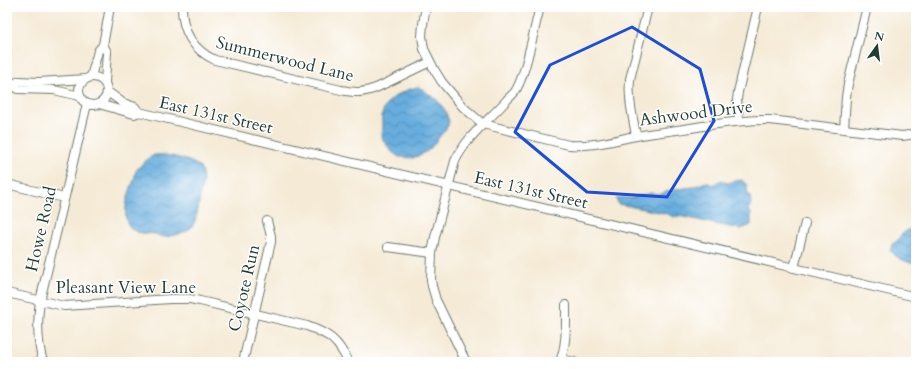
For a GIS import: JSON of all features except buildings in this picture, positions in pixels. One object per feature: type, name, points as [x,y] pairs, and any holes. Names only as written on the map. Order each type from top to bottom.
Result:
[{"type":"street","points":[[10,84],[18,81],[39,82],[88,78],[96,77],[105,82],[108,88],[105,100],[95,106],[87,104],[80,96],[79,90],[82,82],[88,78],[98,51],[103,45],[110,7]]},
{"type":"street","name":"Summerwood Lane","points":[[182,7],[183,22],[190,38],[196,47],[207,56],[215,60],[341,90],[354,92],[368,91],[430,62]]},
{"type":"street","points":[[426,7],[422,36],[424,49],[430,62],[442,82],[463,107],[483,124]]},
{"type":"street","points":[[466,362],[436,300],[432,286],[432,253],[435,237],[453,168],[459,152],[465,143],[516,90],[526,65],[540,7]]},
{"type":"street","points":[[636,136],[630,100],[630,79],[648,7]]},
{"type":"street","points":[[739,121],[738,92],[758,7]]},
{"type":"street","points":[[844,129],[848,84],[867,7]]},
{"type":"street","points":[[103,45],[107,52],[105,82]]},
{"type":"street","points":[[10,84],[18,89],[54,90],[80,96]]},
{"type":"street","name":"East 131st Street","points":[[108,92],[135,107],[139,112]]},
{"type":"street","name":"Howe Road","points":[[43,362],[37,330],[40,301],[87,104]]},
{"type":"street","name":"East 131st Street","points":[[99,104],[134,114],[139,112],[916,298]]},
{"type":"street","name":"Ashwood Drive","points":[[483,124],[577,146],[739,121],[758,120],[770,120],[902,136],[916,134]]},
{"type":"street","points":[[7,184],[64,198]]},
{"type":"street","name":"Coyote Run","points":[[243,362],[271,242],[268,221]]},
{"type":"street","points":[[794,268],[804,223]]},
{"type":"street","points":[[388,247],[432,253]]},
{"type":"street","name":"Pleasant View Lane","points":[[7,293],[59,305],[71,306],[149,300],[190,299],[200,301],[307,326],[318,330],[329,336],[337,344],[344,353],[348,362]]},
{"type":"street","points":[[566,304],[566,336],[564,351],[560,360],[574,362]]},
{"type":"highlighted area","points":[[632,27],[700,69],[714,121],[667,197],[587,192],[515,132],[550,65]]},
{"type":"water","points":[[418,87],[436,99],[445,110],[449,121],[448,126],[429,150],[413,158],[399,157],[391,151],[381,137],[382,115],[387,104],[396,96],[406,90]]},
{"type":"water","points":[[154,155],[167,155],[183,159],[197,165],[202,171],[203,181],[197,213],[192,226],[185,232],[163,237],[155,234],[137,232],[131,228],[127,222],[127,200],[134,180],[135,172],[144,162]]},
{"type":"water","points":[[721,180],[727,183],[742,180],[747,185],[747,192],[750,196],[751,203],[749,209],[751,214],[751,225],[741,229],[678,216],[673,217],[668,214],[618,204],[616,199],[622,197],[631,198],[651,193],[660,194],[671,190],[693,187],[706,182],[713,185]]},
{"type":"water","points":[[916,224],[916,263],[902,260],[890,250],[892,244],[896,242],[901,235]]}]
